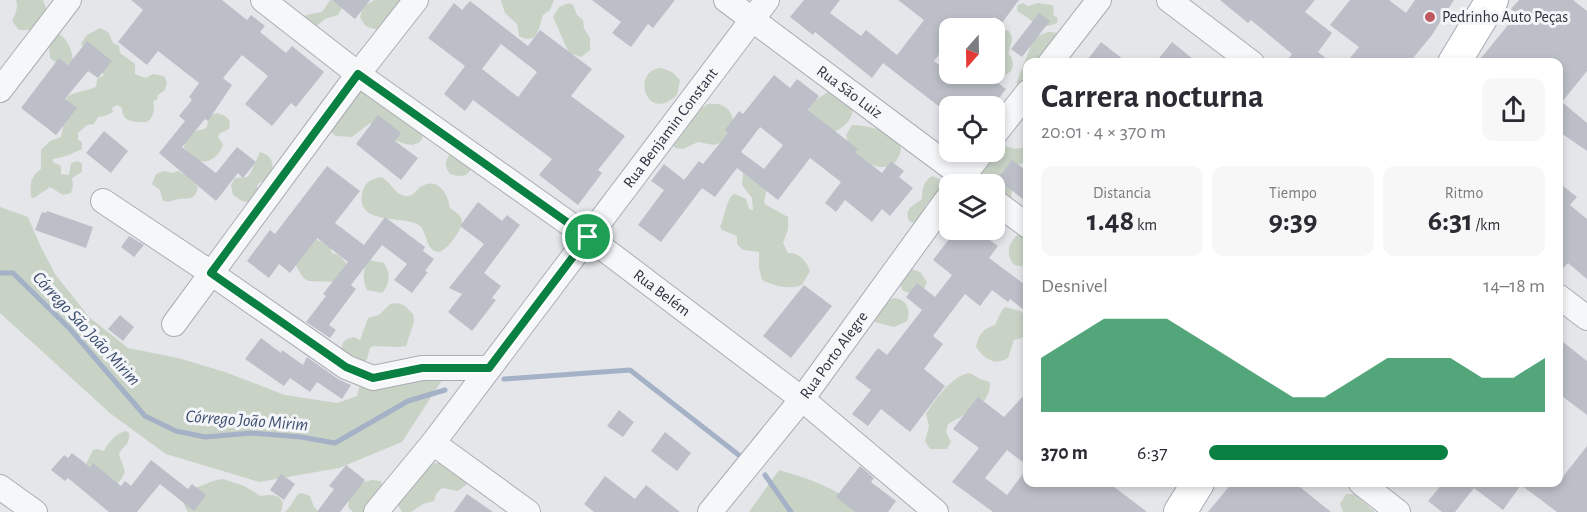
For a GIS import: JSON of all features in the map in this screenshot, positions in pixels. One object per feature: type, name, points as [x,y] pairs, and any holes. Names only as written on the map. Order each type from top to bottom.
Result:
[{"type":"main road","points":[[1457,58],[1492,0]]},
{"type":"main road","points":[[1180,512],[1196,487]]},
{"type":"street","points":[[0,90],[69,0]]},
{"type":"street","name":"Rua Belém","points":[[263,0],[358,74],[588,237],[802,399],[936,512]]},
{"type":"street","points":[[174,324],[358,74],[416,0]]},
{"type":"street","name":"Rua São Luiz","points":[[726,0],[947,174]]},
{"type":"street","name":"Rua Benjamin Constant","points":[[376,512],[432,443],[768,0]]},
{"type":"street","points":[[1054,58],[1099,0]]},
{"type":"street","points":[[1169,0],[1245,58]]},
{"type":"street","points":[[1005,121],[1023,98]]},
{"type":"street","points":[[103,201],[346,367],[373,378],[422,368],[489,368]]},
{"type":"street","points":[[1005,209],[1023,222]]},
{"type":"street","name":"Rua Porto Alegre","points":[[710,512],[802,399],[939,215]]},
{"type":"street","points":[[1563,300],[1587,318]]},
{"type":"street","points":[[432,443],[528,512]]},
{"type":"street","points":[[0,487],[35,512]]},
{"type":"street","points":[[1366,487],[1398,512]]},
{"type":"shaded area","points":[[16,0],[43,0],[47,12],[31,30],[19,30],[12,21],[17,8]]},
{"type":"shaded area","points":[[330,0],[341,0],[342,8],[338,15],[325,19],[314,28],[303,20],[306,15],[322,12]]},
{"type":"shaded area","points":[[375,0],[405,0],[395,6],[380,29],[373,29],[367,27],[360,17],[363,6]]},
{"type":"shaded area","points":[[501,0],[554,0],[550,10],[543,15],[537,34],[530,39],[519,36],[517,24],[505,13]]},
{"type":"shaded area","points":[[569,3],[573,5],[577,15],[583,20],[584,28],[590,38],[590,50],[581,57],[569,53],[553,17],[559,7]]},
{"type":"shaded area","points":[[1023,3],[1028,6],[1038,3],[1052,5],[1053,15],[1058,18],[1057,23],[1044,26],[1036,24],[1017,11],[1018,5]]},
{"type":"shaded area","points":[[100,28],[108,32],[113,43],[119,46],[120,53],[135,64],[135,74],[146,78],[153,74],[164,76],[167,82],[165,90],[158,95],[157,100],[153,101],[153,112],[147,122],[134,122],[127,119],[124,117],[122,108],[117,105],[112,108],[113,112],[98,117],[94,124],[87,125],[78,133],[82,149],[53,159],[53,162],[61,166],[61,174],[69,175],[71,163],[78,161],[82,164],[82,172],[72,178],[71,193],[63,195],[50,187],[34,198],[31,197],[32,181],[41,169],[41,150],[50,141],[61,137],[63,127],[61,123],[67,97],[96,87],[97,79],[104,75],[86,55],[81,43],[87,35]]},
{"type":"shaded area","points":[[1005,30],[1009,31],[1012,37],[1009,55],[1013,65],[1006,74]]},
{"type":"shaded area","points":[[1048,32],[1060,33],[1072,52],[1069,58],[1026,58],[1032,43],[1038,36]]},
{"type":"shaded area","points":[[55,33],[59,34],[70,47],[73,60],[67,65],[58,64],[50,58],[49,45]]},
{"type":"shaded area","points":[[1023,66],[1023,87],[1017,86]]},
{"type":"shaded area","points":[[661,68],[672,72],[680,80],[677,95],[666,102],[657,104],[650,100],[644,85],[646,77],[652,71]]},
{"type":"shaded area","points":[[363,89],[424,128],[422,138],[417,144],[410,145],[392,139],[370,123],[352,137],[336,136],[330,131],[350,96]]},
{"type":"shaded area","points":[[829,91],[853,108],[847,123],[823,137],[807,114],[813,102]]},
{"type":"shaded area","points":[[708,104],[723,105],[731,114],[734,124],[725,141],[714,145],[698,142],[683,149],[675,148],[671,143],[695,113]]},
{"type":"shaded area","points":[[217,113],[230,121],[229,129],[219,134],[218,137],[223,144],[216,156],[209,161],[200,161],[184,148],[185,140],[193,131],[206,128],[209,116]]},
{"type":"shaded area","points":[[852,125],[866,126],[888,133],[901,149],[897,160],[891,165],[882,167],[864,161],[856,154],[846,135]]},
{"type":"shaded area","points":[[1005,146],[1015,149],[1023,148],[1023,163],[1008,168],[1001,174],[979,174],[990,162],[1005,162]]},
{"type":"shaded area","points":[[260,152],[270,158],[272,172],[257,186],[260,194],[249,203],[242,201],[233,195],[231,185],[235,178],[247,177],[250,174]]},
{"type":"shaded area","points":[[451,152],[473,162],[468,173],[462,176],[450,174],[446,163]]},
{"type":"shaded area","points":[[164,171],[172,173],[178,171],[187,176],[198,187],[194,196],[169,202],[163,201],[160,190],[152,184],[156,174]]},
{"type":"shaded area","points":[[743,173],[767,187],[764,202],[766,205],[788,217],[788,229],[783,243],[788,253],[802,258],[810,271],[802,285],[782,287],[762,280],[759,252],[743,250],[737,244],[737,236],[720,227],[732,195],[746,199],[749,209],[753,210],[752,198],[742,185]]},
{"type":"shaded area","points":[[933,176],[939,179],[939,191],[925,206],[916,224],[909,221],[908,213],[922,199],[925,183]]},
{"type":"shaded area","points":[[381,177],[398,193],[406,196],[428,184],[441,188],[450,208],[459,215],[462,221],[457,234],[445,248],[438,252],[434,251],[420,226],[382,218],[365,210],[362,202],[364,187],[370,181]]},
{"type":"shaded area","points":[[1005,181],[1012,188],[1011,199],[1005,203]]},
{"type":"shaded area","points":[[0,207],[28,217],[55,274],[89,317],[128,348],[178,358],[225,372],[285,395],[337,403],[357,396],[360,384],[446,374],[402,442],[339,468],[259,482],[166,454],[111,414],[0,313]]},
{"type":"shaded area","points":[[317,233],[317,240],[330,246],[332,253],[339,255],[347,264],[337,282],[308,281],[294,261],[293,258]]},
{"type":"shaded area","points":[[1023,234],[1023,266],[1014,265],[1009,257],[1010,244],[1015,237]]},
{"type":"shaded area","points":[[368,260],[384,263],[388,271],[389,279],[382,293],[367,290],[364,275]]},
{"type":"shaded area","points":[[909,268],[920,272],[927,282],[924,289],[910,293],[903,291],[900,285]]},
{"type":"shaded area","points":[[895,298],[907,306],[907,321],[894,327],[875,322],[881,307],[887,301]]},
{"type":"shaded area","points":[[398,303],[413,314],[414,322],[406,346],[373,346],[362,366],[342,350],[342,344],[346,340],[354,337],[360,340],[368,318],[379,315],[390,304]]},
{"type":"shaded area","points":[[1005,307],[1023,314],[1023,337],[1014,340],[1008,358],[994,361],[986,358],[976,347],[982,333],[995,325]]},
{"type":"shaded area","points":[[970,373],[990,382],[986,398],[976,408],[948,424],[946,432],[951,442],[947,449],[930,449],[925,441],[929,426],[926,414],[939,395],[951,383]]},
{"type":"shaded area","points":[[126,431],[129,433],[129,439],[119,453],[124,473],[116,485],[86,464],[93,450],[104,451],[113,439]]},
{"type":"shaded area","points":[[441,463],[471,481],[458,491],[442,488],[436,494],[434,501],[423,504],[411,512],[402,512],[396,502],[421,466]]},
{"type":"shaded area","points":[[779,470],[813,481],[834,491],[861,512],[749,512]]},
{"type":"shaded area","points":[[223,479],[244,486],[261,496],[279,497],[283,502],[281,512],[188,512],[184,500],[191,488]]},
{"type":"shaded area","points":[[372,480],[381,481],[383,489],[369,512],[353,512],[348,507],[349,499],[360,483]]},
{"type":"shaded area","points":[[298,494],[310,496],[314,507],[319,512],[285,512]]},
{"type":"shaded area","points":[[1346,494],[1354,494],[1375,512],[1343,512],[1340,504]]},
{"type":"building","points":[[131,0],[222,0],[247,20],[251,15],[265,26],[260,32],[286,53],[292,46],[324,72],[296,107],[291,103],[272,126],[245,104],[268,76],[242,55],[223,78],[232,85],[208,121],[205,119],[182,147],[216,173],[237,147],[256,162],[243,178],[238,173],[216,201],[159,153],[185,121],[179,116],[192,100],[189,97],[199,83],[158,51],[147,65],[118,42],[143,10]]},
{"type":"building","points":[[332,0],[370,0],[355,19]]},
{"type":"building","points":[[592,0],[675,0],[653,28],[648,24],[631,47],[612,33],[621,22]]},
{"type":"building","points":[[804,0],[840,0],[830,13],[861,36],[866,30],[897,55],[924,20],[898,0],[1019,0],[1005,19],[939,18],[939,54],[934,61],[939,65],[939,84],[999,84],[1006,89],[1001,96],[939,96],[939,106],[883,63],[872,78],[815,32],[813,35],[790,17]]},
{"type":"building","points":[[1220,0],[1315,0],[1305,12],[1332,33],[1318,52],[1326,58],[1289,58],[1292,54],[1251,20],[1248,23]]},
{"type":"building","points":[[1350,0],[1389,0],[1406,13],[1415,0],[1454,0],[1432,35],[1413,58],[1350,58],[1359,47],[1330,25]]},
{"type":"building","points":[[1519,0],[1573,0],[1587,11],[1587,71],[1563,101],[1563,58],[1481,58],[1517,14],[1511,9]]},
{"type":"building","points":[[470,1],[528,46],[540,30],[592,69],[571,96],[625,136],[598,170],[602,173],[578,205],[539,175],[552,159],[473,100],[465,111],[444,94],[465,66],[428,38],[454,3],[462,10]],"holes":[[[501,44],[537,72],[518,97],[482,69]]]},
{"type":"building","points":[[1039,13],[1050,21],[1022,57],[1011,49]]},
{"type":"building","points":[[87,41],[112,61],[98,78],[88,71],[65,99],[77,108],[56,135],[21,108],[59,58],[68,65]]},
{"type":"building","points":[[1101,42],[1122,58],[1089,58]]},
{"type":"building","points":[[1172,42],[1192,58],[1159,58]]},
{"type":"building","points":[[774,75],[790,88],[797,79],[819,96],[808,110],[858,149],[855,152],[882,173],[891,161],[904,171],[899,177],[913,188],[890,216],[882,209],[872,222],[845,200],[836,212],[825,203],[841,182],[810,158],[778,200],[737,168],[715,197],[702,188],[661,242],[638,225],[664,190],[651,181],[664,164],[684,180],[699,161],[703,164],[728,133],[725,130],[739,111],[743,114]],"holes":[[[760,127],[783,145],[764,169],[741,152]]]},
{"type":"building","points":[[1563,103],[1587,123],[1587,151],[1563,134]]},
{"type":"building","points":[[378,115],[401,133],[395,141],[418,158],[401,180],[356,144]]},
{"type":"building","points":[[104,131],[128,151],[111,173],[86,153]]},
{"type":"building","points":[[1012,160],[1023,168],[1023,199],[1005,185],[1005,174],[1001,174]]},
{"type":"building","points":[[327,166],[360,191],[335,223],[364,245],[385,217],[425,247],[423,251],[434,259],[425,271],[428,272],[412,293],[394,280],[407,264],[382,245],[351,285],[356,289],[329,325],[336,330],[330,338],[306,322],[326,296],[323,294],[348,262],[317,238],[290,273],[279,264],[269,278],[247,261],[270,230],[275,234]]},
{"type":"building","points":[[1563,186],[1577,197],[1570,205],[1587,219],[1587,279],[1568,263],[1563,268]]},
{"type":"building","points":[[478,202],[502,221],[507,215],[520,225],[484,273],[501,286],[492,298],[496,300],[472,331],[448,312],[462,294],[449,288],[484,244],[460,226]]},
{"type":"building","points":[[47,211],[93,227],[86,248],[35,230],[42,212]]},
{"type":"building","points":[[129,236],[144,245],[134,257],[121,247]]},
{"type":"building","points":[[948,240],[990,240],[998,246],[989,258],[1023,283],[1023,309],[1010,299],[1008,302],[992,290],[980,306],[965,294],[933,336],[943,344],[924,369],[945,386],[910,432],[881,409],[868,426],[852,414],[871,390],[855,378],[878,348],[887,355],[922,310],[906,297],[917,283],[935,297],[952,275],[933,260]]},
{"type":"building","points":[[804,285],[832,306],[791,358],[763,336]]},
{"type":"building","points":[[120,315],[134,327],[123,341],[108,329]]},
{"type":"building","points":[[261,338],[281,353],[282,350],[303,365],[307,357],[338,379],[351,385],[342,399],[317,382],[310,392],[290,378],[284,386],[245,359]]},
{"type":"building","points":[[1563,342],[1587,361],[1587,415],[1563,397]]},
{"type":"building","points":[[1023,396],[1023,462],[1007,450],[985,478],[1007,495],[1023,474],[1023,487],[1114,487],[1147,512],[993,512],[952,482],[979,448],[953,429],[978,397],[1004,417]]},
{"type":"building","points":[[619,410],[634,422],[623,437],[607,426]]},
{"type":"building","points":[[665,432],[691,453],[677,471],[651,451]]},
{"type":"building","points":[[1587,446],[1587,512],[1557,512],[1524,487],[1563,487],[1563,477]]},
{"type":"building","points":[[72,453],[90,467],[93,463],[121,486],[125,481],[131,486],[151,460],[188,489],[192,484],[206,495],[194,511],[160,484],[137,512],[109,512],[68,478],[65,481],[51,470],[64,455],[68,458]]},
{"type":"building","points":[[346,465],[365,480],[340,512],[317,512],[334,489],[329,486]]},
{"type":"building","points":[[860,466],[874,478],[871,482],[896,501],[888,512],[855,512],[836,497]]},
{"type":"building","points":[[281,474],[295,484],[284,500],[270,490]]},
{"type":"building","points":[[605,476],[635,499],[646,485],[680,512],[594,512],[584,504]]},
{"type":"building","points":[[1229,487],[1300,487],[1331,512],[1208,512]]},
{"type":"building","points":[[1440,487],[1520,487],[1503,510],[1474,488],[1455,512],[1442,512],[1428,501]]},
{"type":"building","points":[[467,494],[493,512],[454,512]]},
{"type":"waterway","name":"Córrego João Mirim","points":[[0,273],[13,273],[70,329],[145,416],[176,431],[205,437],[252,433],[301,437],[335,443],[408,401],[445,390]]},
{"type":"waterway","name":"Córrego João Mirim","points":[[504,379],[630,370],[740,456]]},
{"type":"waterway","name":"Córrego João Mirim","points":[[765,475],[791,512]]},
{"type":"place","name":"Pedrinho Auto Peças","points":[[1430,17]]},
{"type":"route","points":[[358,74],[588,237],[489,368],[422,368],[373,378],[346,367],[211,273],[358,74]]},
{"type":"water label","name":"Córrego São João Mirim","points":[[86,329]]}]
